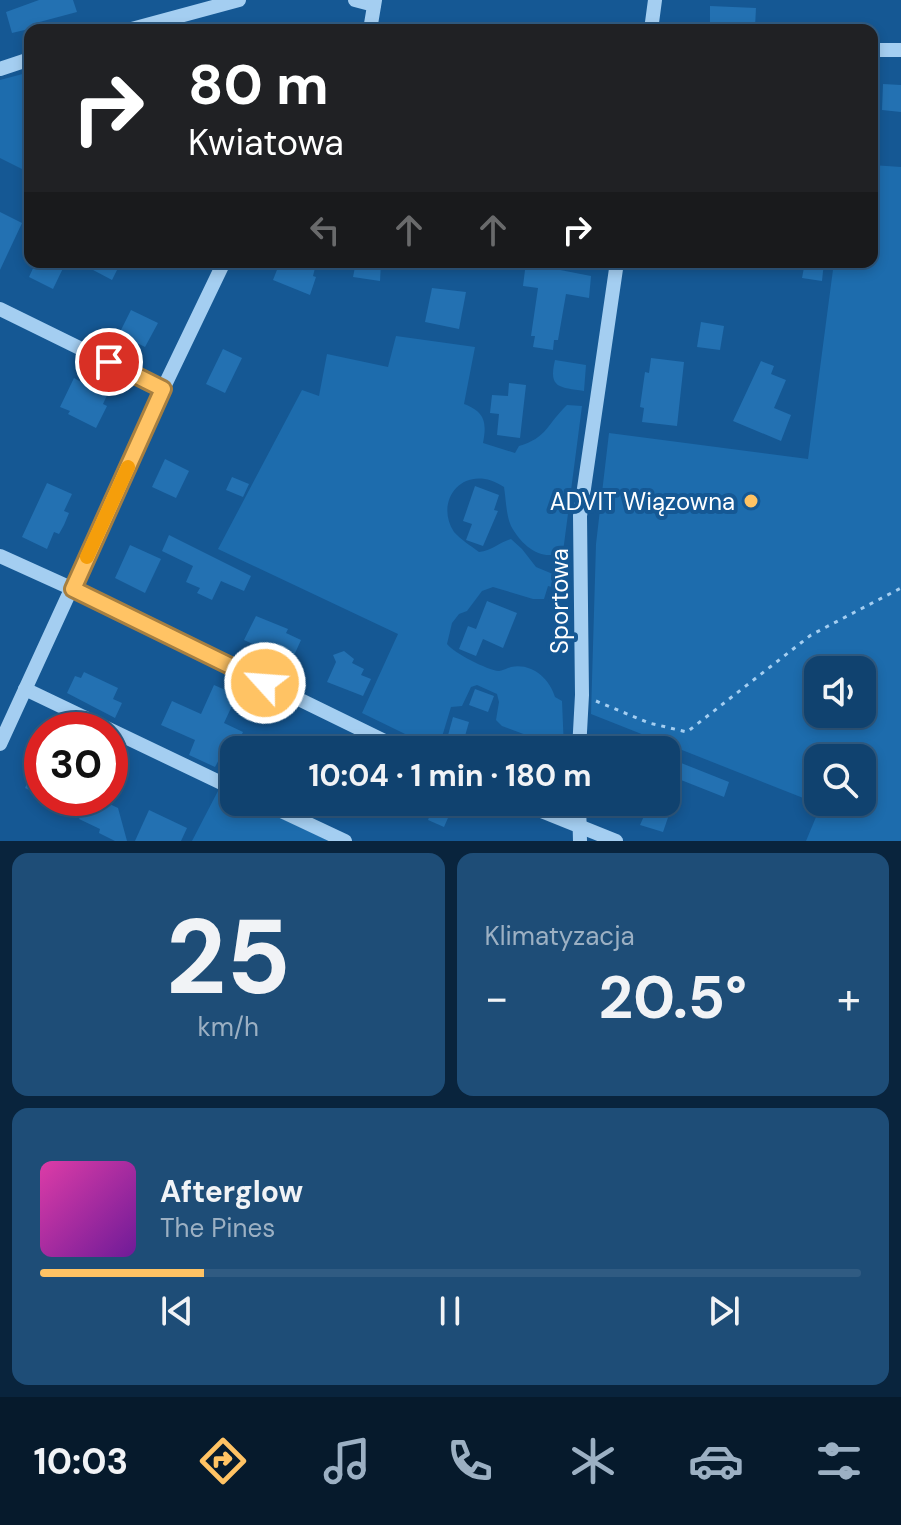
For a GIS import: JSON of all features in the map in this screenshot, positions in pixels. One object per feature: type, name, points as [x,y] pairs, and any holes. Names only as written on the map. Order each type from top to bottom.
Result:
[{"type":"street","points":[[150,24],[239,0]]},
{"type":"street","points":[[355,0],[374,2],[371,24]]},
{"type":"street","points":[[652,24],[655,0]]},
{"type":"street","points":[[878,50],[901,50]]},
{"type":"street","points":[[0,69],[24,61]]},
{"type":"street","points":[[0,744],[221,268]]},
{"type":"street","name":"Sportowa","points":[[580,736],[580,516],[616,268]]},
{"type":"street","points":[[0,309],[163,389]]},
{"type":"street","points":[[0,556],[374,736]]},
{"type":"street","points":[[25,689],[220,782]]},
{"type":"street","points":[[292,816],[345,841]]},
{"type":"street","points":[[546,816],[580,834],[616,841]]},
{"type":"path","points":[[582,695],[649,723],[687,732],[811,635],[901,588]]},
{"type":"shaded area","points":[[24,74],[24,170],[0,158],[0,80]]},
{"type":"shaded area","name":"ADVIT Wiązowna","points":[[878,165],[901,167],[901,841],[806,841],[816,816],[876,816],[876,744],[804,744],[804,798],[680,749],[680,736],[647,736],[591,714],[596,544],[609,433],[808,459],[833,268],[878,268]]},
{"type":"shaded area","points":[[396,336],[475,347],[464,404],[483,419],[483,443],[515,453],[519,446],[541,435],[567,405],[582,406],[563,552],[547,555],[526,546],[511,526],[504,487],[490,480],[466,481],[456,488],[447,508],[454,532],[479,552],[511,539],[536,567],[560,577],[560,589],[548,586],[544,599],[533,599],[493,587],[482,591],[467,611],[459,614],[452,623],[447,644],[487,668],[499,671],[519,666],[539,673],[555,697],[562,701],[563,736],[529,736],[502,726],[496,720],[497,694],[477,685],[471,687],[462,706],[451,707],[442,736],[409,736],[362,713],[398,634],[218,549],[302,390],[319,396],[327,354],[388,367]]},
{"type":"shaded area","points":[[555,360],[586,365],[584,391],[558,385],[553,377]]},
{"type":"shaded area","points":[[219,789],[220,816],[276,816],[329,841],[192,841]]},
{"type":"building","points":[[39,0],[73,0],[77,12],[24,24],[24,30],[12,33],[6,12]]},
{"type":"building","points":[[710,6],[756,8],[755,24],[710,24]]},
{"type":"building","points":[[883,84],[901,85],[901,112],[882,110]]},
{"type":"building","points":[[0,212],[22,223],[0,270]]},
{"type":"building","points":[[33,268],[63,268],[53,289],[29,277]]},
{"type":"building","points":[[89,268],[118,268],[112,280]]},
{"type":"building","points":[[278,268],[315,268],[313,276],[316,277],[310,295],[273,280]]},
{"type":"building","points":[[355,268],[381,268],[380,281],[353,277]]},
{"type":"building","points":[[525,268],[550,268],[591,276],[589,298],[566,294],[558,340],[554,340],[553,350],[533,347],[535,336],[531,336],[538,288],[523,286]]},
{"type":"building","points":[[804,268],[823,268],[822,281],[802,278]]},
{"type":"building","points":[[432,288],[466,292],[459,329],[425,322]]},
{"type":"building","points":[[131,310],[158,323],[145,347],[119,334]]},
{"type":"building","points":[[701,322],[724,326],[720,350],[697,347]]},
{"type":"building","points":[[223,349],[242,358],[225,393],[206,384]]},
{"type":"building","points":[[651,358],[684,362],[677,426],[642,422],[644,408],[640,407],[645,372],[649,373]]},
{"type":"building","points":[[761,361],[774,366],[771,374],[786,380],[774,408],[791,415],[781,441],[733,421]]},
{"type":"building","points":[[74,378],[83,383],[85,379],[109,391],[103,404],[107,406],[96,428],[60,407]]},
{"type":"building","points":[[509,383],[526,385],[520,438],[497,435],[499,414],[490,413],[492,395],[508,396]]},
{"type":"building","points":[[165,459],[189,471],[176,498],[152,487]]},
{"type":"building","points":[[232,477],[249,484],[243,497],[226,490]]},
{"type":"building","points":[[47,483],[72,494],[64,511],[69,513],[64,525],[59,534],[54,532],[47,549],[22,537]]},
{"type":"building","points":[[475,486],[499,495],[494,510],[498,511],[483,546],[466,540],[472,524],[463,521]]},
{"type":"building","points":[[169,535],[251,576],[244,591],[221,581],[212,600],[197,593],[200,588],[186,582],[193,566],[162,551]]},
{"type":"building","points":[[130,545],[161,559],[145,593],[115,578]]},
{"type":"building","points":[[487,601],[517,613],[503,648],[483,639],[476,656],[459,649],[468,626],[476,629]]},
{"type":"building","points":[[256,616],[288,629],[286,633],[301,640],[291,662],[244,640]]},
{"type":"building","points":[[344,651],[354,659],[352,663],[364,669],[361,675],[371,679],[363,696],[327,682],[336,662],[333,655]]},
{"type":"building","points":[[84,672],[118,688],[113,699],[122,703],[118,712],[103,712],[67,693],[75,676],[81,678]]},
{"type":"building","points":[[214,685],[237,695],[224,723],[243,732],[241,736],[220,736],[220,758],[215,767],[189,755],[195,740],[161,725],[172,701],[201,714]]},
{"type":"building","points":[[475,689],[494,696],[488,712],[469,705]]},
{"type":"building","points":[[453,717],[469,722],[465,736],[448,736]]},
{"type":"building","points":[[680,763],[729,782],[724,797],[681,780],[680,783]]},
{"type":"building","points":[[149,810],[187,828],[181,841],[135,841]]},
{"type":"building","points":[[80,816],[120,816],[127,841],[115,841],[99,833],[100,829],[79,819]]},
{"type":"building","points":[[430,816],[449,816],[444,827],[428,820]]},
{"type":"building","points":[[644,816],[669,816],[663,832],[640,825]]},
{"type":"slow traffic","points":[[87,557],[128,467]]},
{"type":"place","name":"ADVIT Wiązowna","points":[[751,501]]},
{"type":"route","points":[[109,362],[163,389],[73,589],[265,683]]}]
